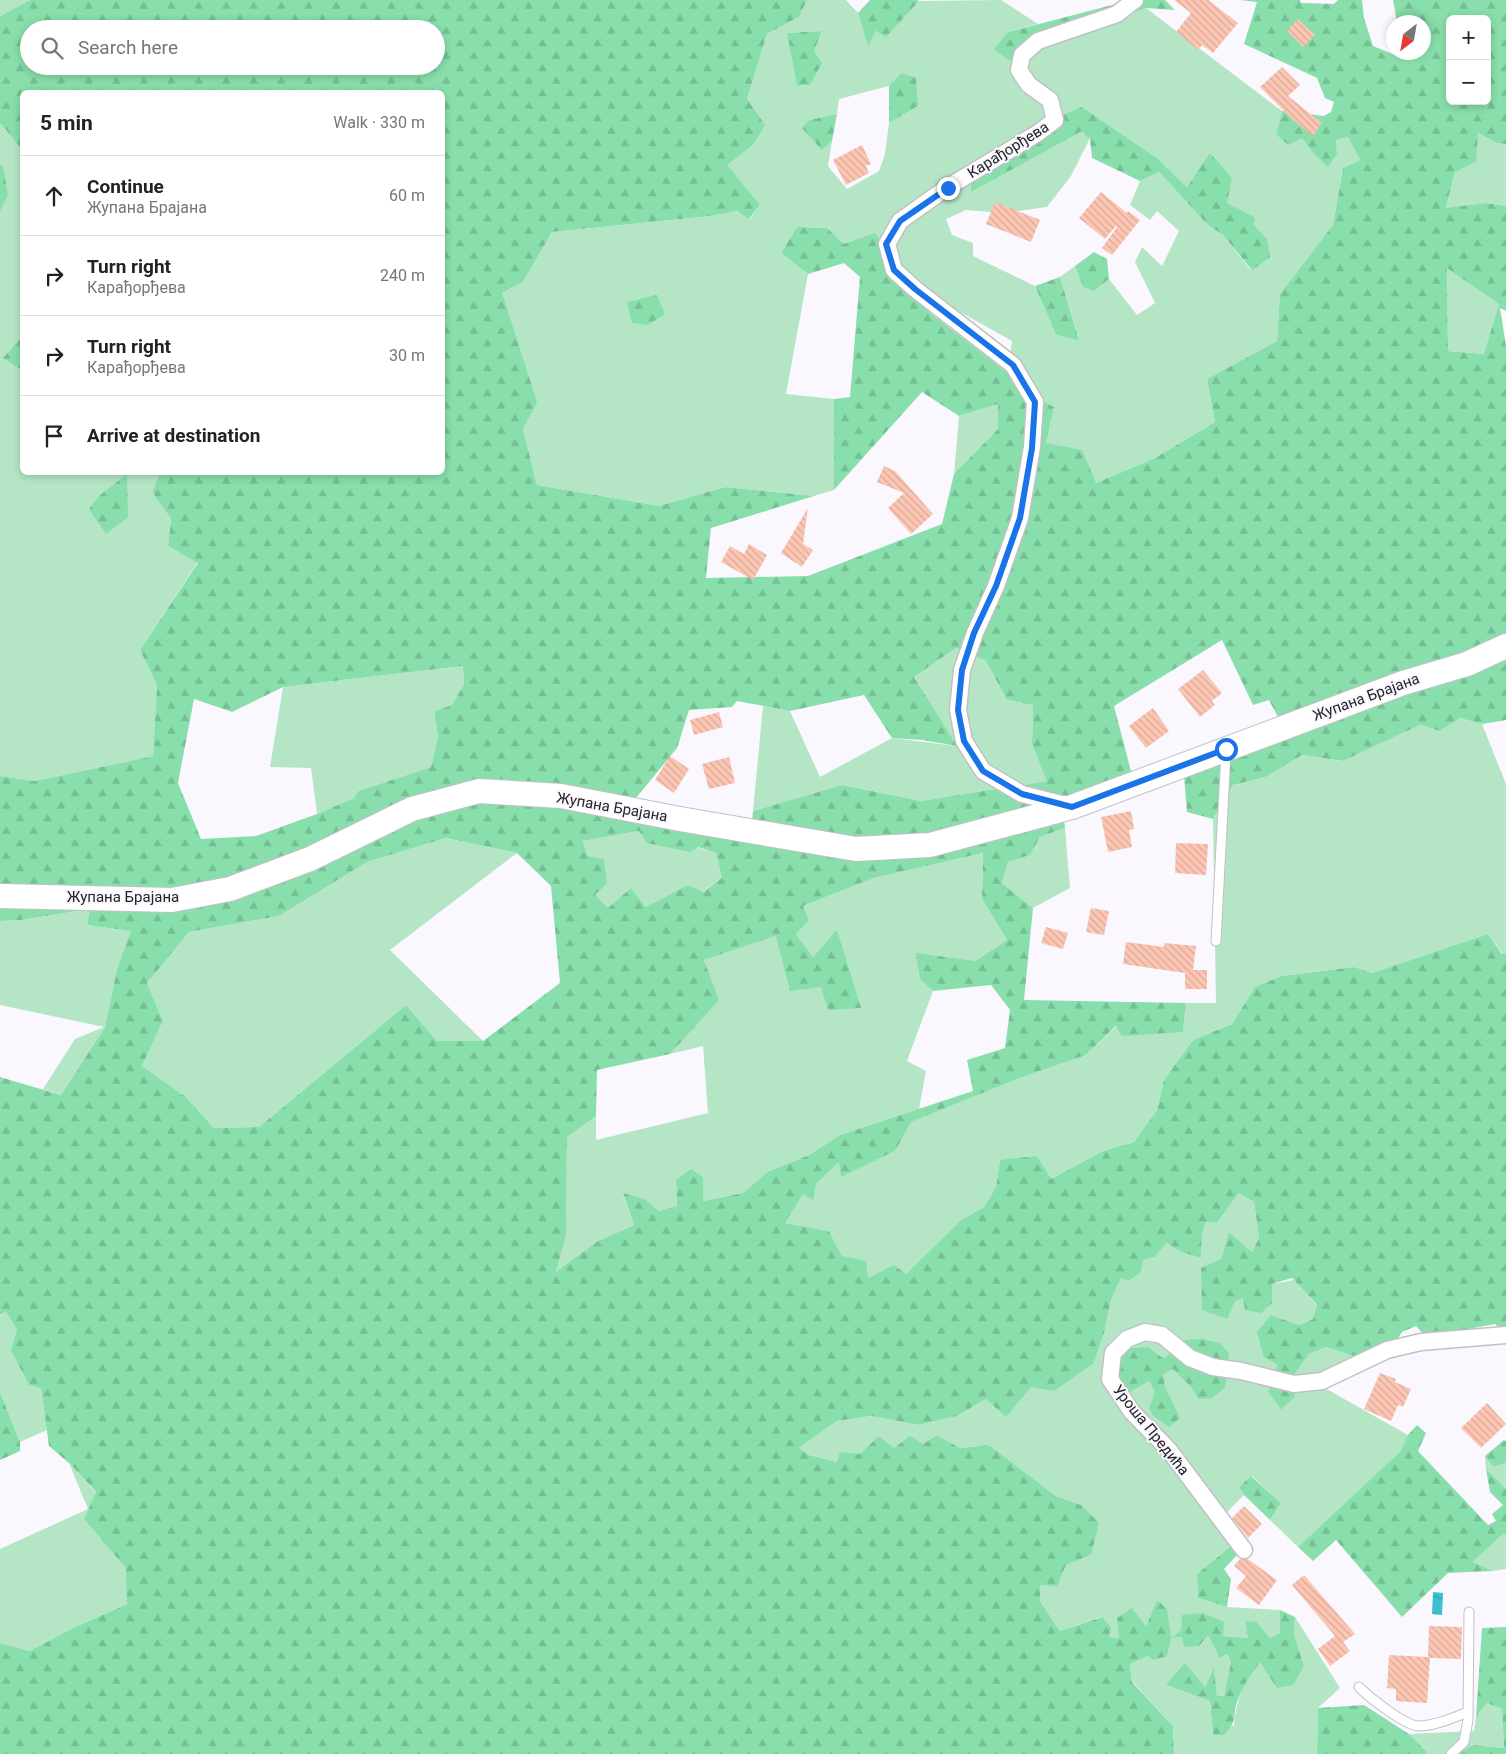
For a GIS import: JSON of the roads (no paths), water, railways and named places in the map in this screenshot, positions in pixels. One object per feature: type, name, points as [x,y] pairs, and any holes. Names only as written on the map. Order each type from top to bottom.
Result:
[{"type":"street","name":"Карађорђева","points":[[1072,807],[1022,794],[983,771],[964,741],[958,710],[962,670],[974,633],[996,586],[1020,518],[1032,448],[1035,402],[1013,365],[915,289],[894,270],[886,244],[900,221],[951,186],[1038,133],[1055,120],[1050,100],[1029,85],[1019,70],[1022,55],[1038,41],[1117,14],[1134,0]]},
{"type":"street","name":"Жупана Брајана","points":[[0,896],[172,900],[230,889],[310,859],[412,809],[479,791],[561,796],[680,819],[856,849],[930,846],[1072,807],[1402,683],[1467,664],[1506,646]]},
{"type":"street","name":"Уроша Предића","points":[[1244,1550],[1169,1450],[1132,1412],[1110,1379],[1114,1353],[1127,1338],[1145,1332],[1162,1335],[1190,1358],[1213,1367],[1241,1371],[1294,1384],[1322,1381],[1387,1350],[1421,1342],[1506,1335]]},
{"type":"lane","points":[[1216,941],[1226,749]]},
{"type":"lane","points":[[1451,1754],[1464,1742],[1468,1712],[1469,1612]]},
{"type":"lane","points":[[1359,1687],[1397,1717],[1418,1727],[1468,1712]]},
{"type":"water","points":[[1433,1592],[1443,1593],[1442,1615],[1432,1614]]}]
